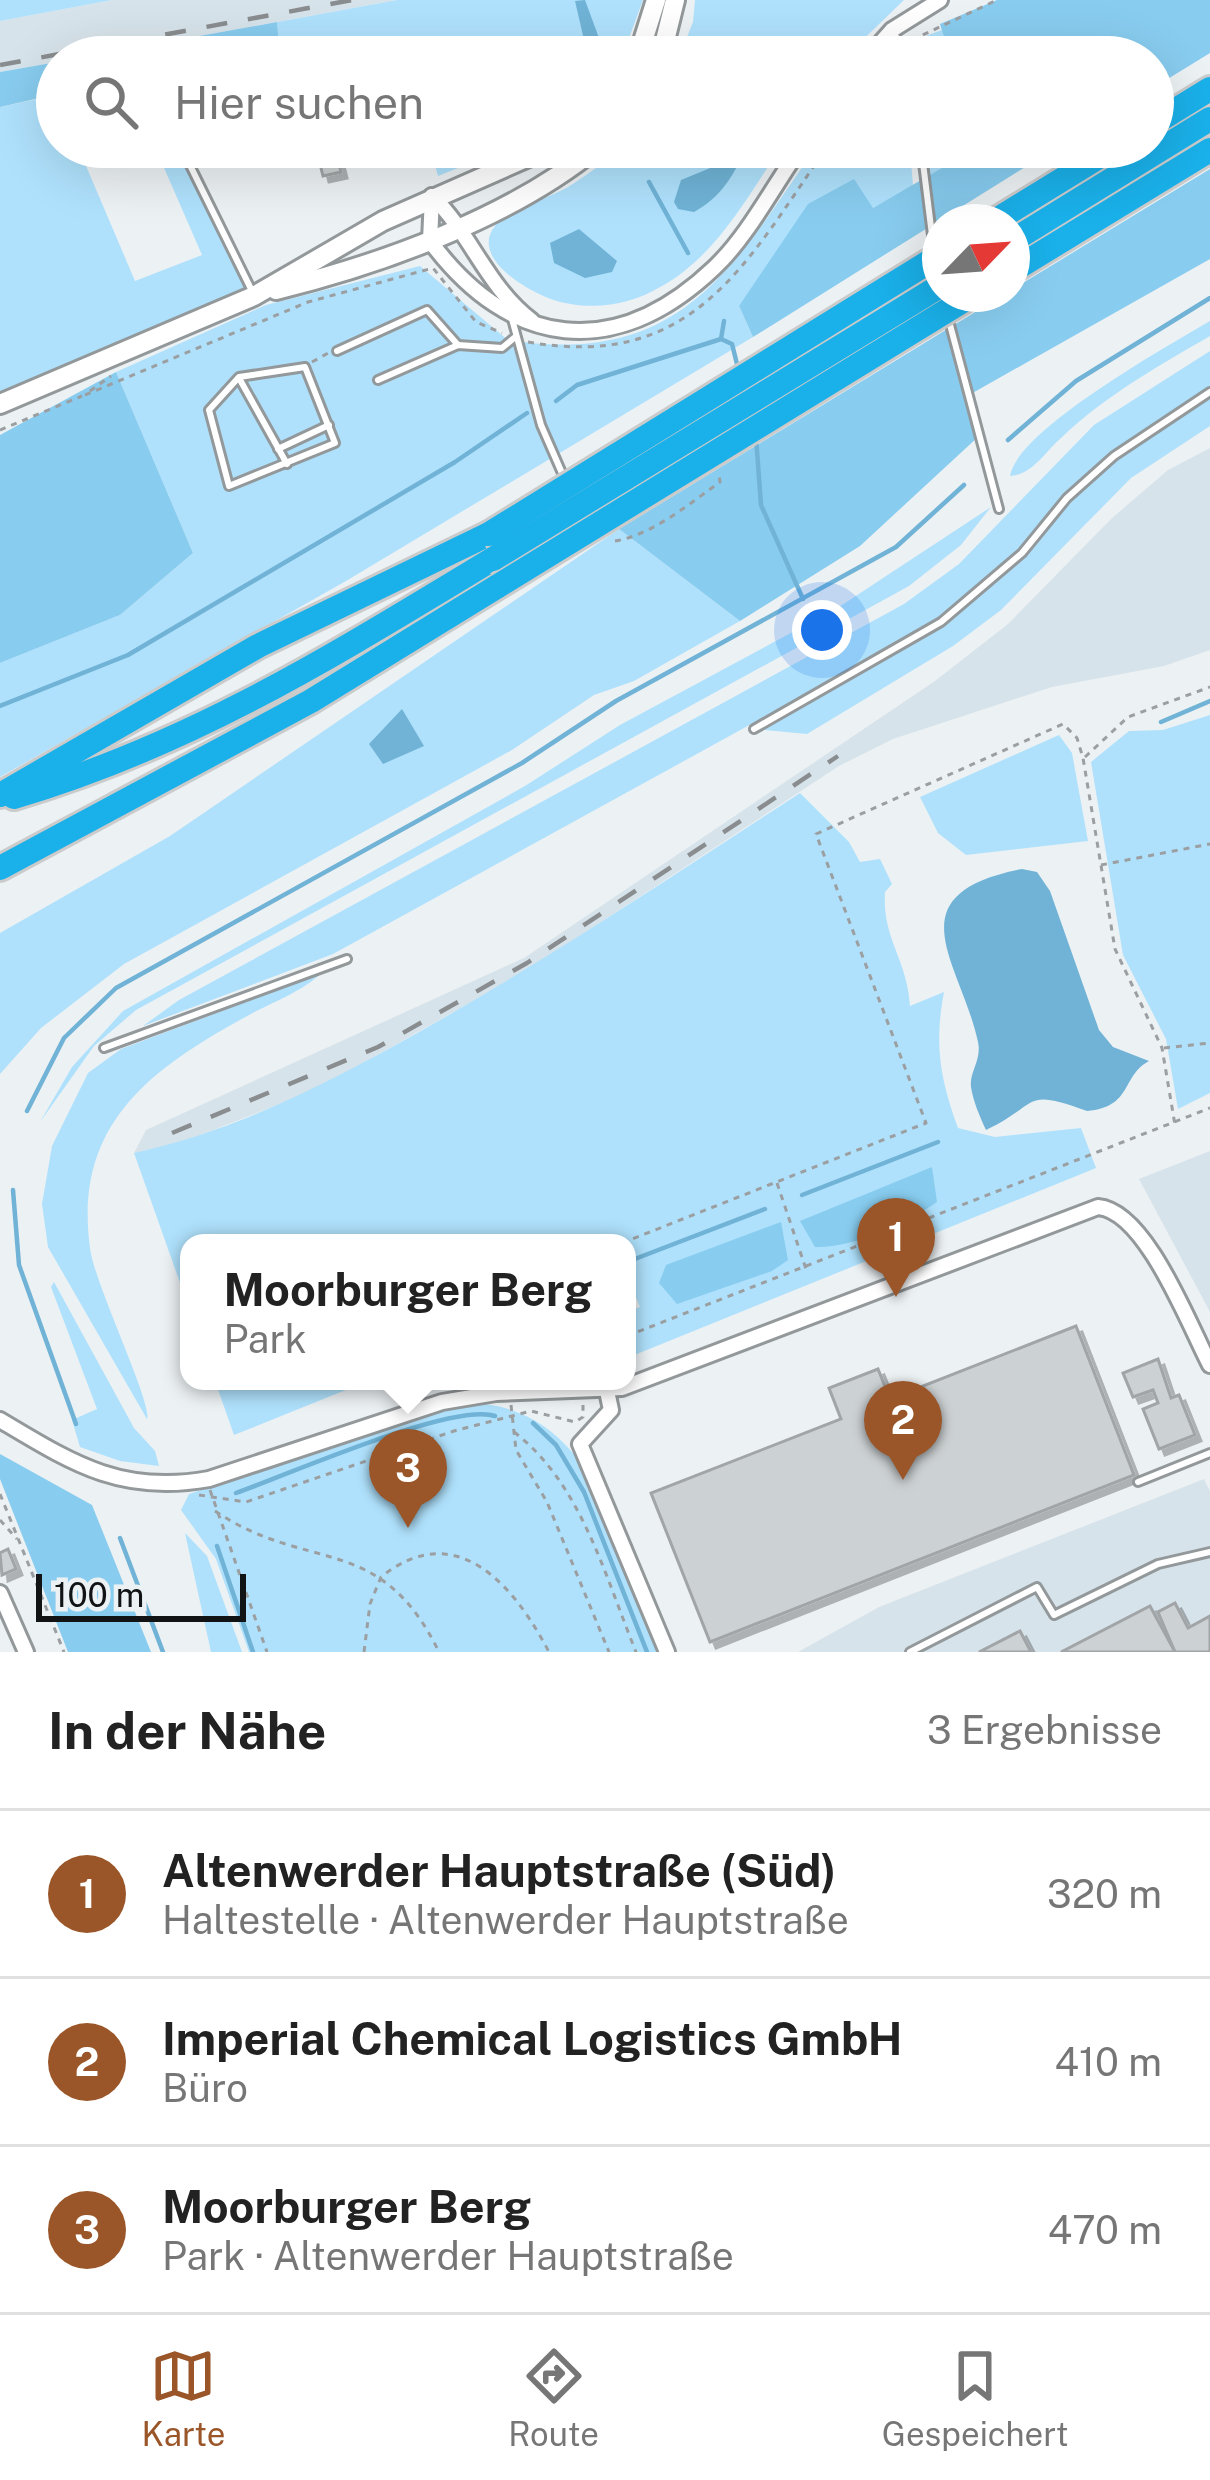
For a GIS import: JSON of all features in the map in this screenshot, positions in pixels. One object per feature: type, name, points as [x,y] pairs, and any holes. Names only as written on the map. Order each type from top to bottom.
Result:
[{"type":"highway","points":[[1174,111],[1210,89]]},
{"type":"highway","points":[[1174,137],[1210,115]]},
{"type":"highway","points":[[1030,260],[1210,150]]},
{"type":"highway","points":[[1022,204],[1081,168]]},
{"type":"highway","points":[[1030,227],[1125,168]]},
{"type":"highway","points":[[0,798],[152,749],[255,702],[922,267]]},
{"type":"highway","points":[[0,798],[258,646],[491,547],[922,296]]},
{"type":"highway","points":[[0,868],[311,700],[945,312]]},
{"type":"main road","points":[[645,36],[656,0]]},
{"type":"main road","points":[[666,36],[675,0]]},
{"type":"main road","points":[[254,296],[432,196],[478,183],[508,168]]},
{"type":"main road","points":[[0,404],[254,296],[430,241],[561,168]]},
{"type":"street","points":[[887,36],[940,0]]},
{"type":"street","points":[[432,196],[430,241],[481,299],[512,319],[579,333],[624,325],[679,298],[718,265],[786,168]]},
{"type":"street","points":[[432,196],[463,226],[495,287],[536,324]]},
{"type":"street","points":[[636,1380],[1098,1207],[1122,1214],[1143,1238],[1210,1365]]},
{"type":"street","points":[[0,1420],[80,1468],[170,1484],[218,1476],[442,1402],[511,1393],[608,1391],[611,1410],[580,1444],[667,1652]]},
{"type":"street","points":[[0,1406],[21,1431]]},
{"type":"street","points":[[0,1594],[26,1652]]},
{"type":"lane","points":[[892,30],[896,36]]},
{"type":"lane","points":[[1174,135],[1210,115]]},
{"type":"lane","points":[[191,168],[254,296]]},
{"type":"lane","points":[[924,168],[929,204]]},
{"type":"lane","points":[[1030,226],[1120,168]]},
{"type":"lane","points":[[763,378],[922,295]]},
{"type":"lane","points":[[337,351],[428,310],[458,345]]},
{"type":"lane","points":[[947,312],[999,509]]},
{"type":"lane","points":[[512,319],[541,425],[578,510],[615,541]]},
{"type":"lane","points":[[378,380],[458,345],[502,348],[514,338]]},
{"type":"lane","points":[[305,367],[335,443],[229,486],[209,410],[239,377],[305,367]]},
{"type":"lane","points":[[239,377],[286,464]]},
{"type":"lane","points":[[754,729],[941,622],[1022,553],[1067,498],[1114,456],[1210,392]]},
{"type":"lane","points":[[278,449],[330,424]]},
{"type":"lane","points":[[104,1048],[347,959]]},
{"type":"lane","points":[[1138,1482],[1210,1453]]},
{"type":"lane","points":[[910,1652],[1037,1587],[1054,1615],[1158,1564],[1210,1552]]},
{"type":"path","points":[[916,36],[997,0]]},
{"type":"path","points":[[0,430],[308,302]]},
{"type":"path","points":[[305,367],[337,351]]},
{"type":"path","points":[[85,395],[116,372]]},
{"type":"path","points":[[1083,758],[1128,717],[1210,687]]},
{"type":"path","points":[[636,1237],[926,1124],[816,833],[1063,724],[1077,738],[1083,758],[1115,950],[1162,1048],[1174,1125]]},
{"type":"path","points":[[1101,865],[1210,844]]},
{"type":"path","points":[[1162,1048],[1210,1043]]},
{"type":"path","points":[[636,1333],[1210,1108]]},
{"type":"path","points":[[777,1181],[806,1269]]},
{"type":"path","points":[[511,1393],[516,1450],[547,1502],[609,1652]]},
{"type":"path","points":[[267,1652],[210,1496],[246,1502],[454,1431],[543,1410],[574,1422],[583,1417],[583,1405]]},
{"type":"path","points":[[514,1432],[540,1452],[562,1483],[636,1652]]},
{"type":"path","points":[[0,1494],[64,1652]]},
{"type":"path","points":[[215,1511],[260,1538],[344,1558],[381,1577],[413,1608],[439,1652]]},
{"type":"path","points":[[0,1520],[22,1545]]},
{"type":"path","points":[[364,1652],[370,1604],[381,1577],[420,1557],[439,1554],[469,1560],[502,1582],[548,1652]]},
{"type":"shaded area","points":[[0,0],[112,0],[0,21]]},
{"type":"shaded area","points":[[112,0],[397,0],[199,36],[36,36],[36,66],[0,72],[0,21]]},
{"type":"shaded area","points":[[397,0],[643,0],[630,36],[278,36],[277,22]]},
{"type":"shaded area","points":[[585,0],[598,36],[583,36],[575,1]]},
{"type":"shaded area","points":[[695,0],[904,0],[867,36],[687,36]]},
{"type":"shaded area","points":[[997,0],[1210,0],[1210,53],[1174,75],[1174,36],[944,36],[940,24]]},
{"type":"shaded area","points":[[277,22],[278,36],[199,36]]},
{"type":"shaded area","points":[[36,66],[36,99],[0,107],[0,72]]},
{"type":"shaded area","points":[[36,99],[36,168],[87,168],[135,281],[202,255],[164,168],[191,168],[254,296],[0,404],[0,107]]},
{"type":"shaded area","points":[[596,168],[767,168],[699,259],[651,292],[615,304],[590,306],[553,300],[524,286],[490,252],[495,226],[510,213],[575,183]]},
{"type":"shaded area","points":[[710,168],[736,168],[721,190],[694,212],[678,209],[674,202],[681,180]]},
{"type":"shaded area","points":[[802,168],[912,168],[913,186],[873,208],[739,306],[753,337],[346,581],[0,777],[0,663],[120,615],[193,553],[116,372],[266,305],[420,266],[517,348],[533,390],[523,342],[578,344],[625,336],[665,320],[700,296],[759,230]]},
{"type":"shaded area","points":[[942,168],[1023,168],[966,204],[922,204],[922,231],[753,337],[739,306],[808,204],[854,179],[873,208]]},
{"type":"shaded area","points":[[1210,169],[1210,259],[969,395],[979,436],[860,546],[740,621],[619,529],[975,312],[1030,312],[1030,279]]},
{"type":"shaded area","points":[[579,229],[617,261],[612,272],[585,278],[554,263],[550,243]]},
{"type":"shaded area","points":[[1210,321],[1210,336],[1114,395],[1032,467],[1010,476],[1019,457],[1065,413]]},
{"type":"shaded area","points":[[1210,351],[1210,388],[1102,460],[1072,493],[1118,454],[1210,392],[1210,426],[1131,478],[1001,610],[953,646],[807,734],[754,729],[895,645],[333,954],[143,1026],[179,1000],[904,604],[959,564],[1094,425]],"holes":[[[1038,531],[1004,569],[967,604],[931,624]]]},
{"type":"shaded area","points":[[116,372],[193,553],[120,615],[0,663],[0,435]]},
{"type":"shaded area","points":[[1210,448],[1210,650],[1164,666],[1052,687],[893,739],[839,766],[528,970],[315,1090],[180,1143],[134,1153],[146,1130],[524,958],[935,681],[1008,624],[1111,519],[1168,470]]},
{"type":"shaded area","points":[[991,507],[961,545],[909,586],[136,1010],[94,1046],[40,1122],[72,1067],[123,1011],[525,786],[620,725],[839,607]]},
{"type":"shaded area","points":[[619,529],[740,621],[634,681],[594,695],[512,750],[124,964],[41,1028],[0,1074],[0,933],[170,836]]},
{"type":"shaded area","points":[[402,709],[424,746],[383,764],[369,744]]},
{"type":"shaded area","points":[[1210,715],[1210,1093],[1178,1109],[1166,1039],[1123,955],[1091,762],[1129,731],[1163,730]]},
{"type":"shaded area","points":[[1059,735],[1072,753],[1088,841],[966,855],[938,833],[920,797]]},
{"type":"shaded area","points":[[800,793],[849,842],[860,862],[880,859],[892,884],[885,892],[887,923],[910,1006],[944,992],[941,1061],[958,1128],[995,1137],[1081,1128],[1096,1168],[636,1354],[636,1309],[640,1307],[636,1234],[180,1234],[180,1283],[134,1153],[209,1132],[316,1087],[564,945]]},
{"type":"shaded area","points":[[1022,869],[1037,872],[1050,891],[1099,1030],[1113,1047],[1149,1061],[1112,1104],[1087,1111],[1041,1100],[986,1130],[971,1087],[978,1042],[944,935],[946,914],[957,896],[982,881]]},
{"type":"shaded area","points":[[320,974],[214,1035],[152,1079],[107,1133],[94,1166],[88,1204],[90,1248],[147,1419],[48,1247],[42,1204],[52,1146],[88,1073],[121,1049]]},
{"type":"shaded area","points":[[1210,1151],[1210,1312],[1139,1179]]},
{"type":"shaded area","points":[[932,1167],[937,1202],[879,1233],[815,1247],[800,1221]]},
{"type":"shaded area","points":[[781,1222],[788,1260],[772,1271],[677,1304],[659,1283],[666,1265]]},
{"type":"shaded area","points":[[54,1282],[134,1428],[155,1451],[159,1466],[120,1461],[80,1447],[72,1420],[97,1409],[51,1287]]},
{"type":"shaded area","points":[[218,1390],[346,1390],[234,1435]]},
{"type":"shaded area","points":[[456,1403],[504,1408],[541,1424],[571,1451],[614,1525],[659,1652],[249,1652],[216,1559],[181,1510],[189,1494]]},
{"type":"shaded area","points":[[0,1454],[92,1505],[151,1652],[68,1652],[0,1479]]},
{"type":"shaded area","points":[[1204,1479],[1210,1491],[1210,1652],[798,1652],[879,1607]]},
{"type":"shaded area","points":[[185,1533],[207,1556],[242,1652],[211,1652]]},
{"type":"building","points":[[321,168],[340,168],[341,172],[323,176]]},
{"type":"building","points":[[1076,1326],[1134,1475],[710,1642],[651,1493],[841,1419],[829,1388],[878,1369],[890,1399]]},
{"type":"building","points":[[1158,1359],[1171,1398],[1179,1395],[1195,1435],[1159,1449],[1143,1409],[1158,1403],[1153,1390],[1133,1397],[1123,1373]]},
{"type":"building","points":[[8,1549],[16,1569],[2,1575],[0,1553]]},
{"type":"building","points":[[1175,1603],[1188,1628],[1210,1616],[1210,1652],[1175,1652],[1158,1612]]},
{"type":"building","points":[[1150,1606],[1175,1652],[1061,1652]]},
{"type":"building","points":[[1020,1631],[1031,1652],[979,1652]]},
{"type":"waterway","points":[[649,182],[688,253]]},
{"type":"waterway","points":[[1008,440],[1076,381],[1210,298]]},
{"type":"waterway","points":[[556,401],[577,385],[721,339],[724,321]]},
{"type":"waterway","points":[[721,339],[732,344],[738,368]]},
{"type":"waterway","points":[[0,706],[128,655],[455,462],[527,413]]},
{"type":"waterway","points":[[756,437],[761,505],[803,599]]},
{"type":"waterway","points":[[27,1111],[64,1038],[116,988],[522,763],[616,701],[896,547],[964,485]]},
{"type":"waterway","points":[[1161,722],[1210,701]]},
{"type":"waterway","points":[[802,1195],[938,1142]]},
{"type":"waterway","points":[[13,1190],[19,1265],[76,1424]]},
{"type":"waterway","points":[[636,1259],[765,1209]]},
{"type":"waterway","points":[[236,1493],[408,1429],[474,1415],[495,1416]]},
{"type":"waterway","points":[[533,1423],[556,1445],[584,1492],[647,1652]]},
{"type":"waterway","points":[[120,1538],[163,1652]]},
{"type":"waterway","points":[[217,1546],[253,1652]]},
{"type":"railway","points":[[157,36],[352,0]]},
{"type":"railway","points":[[0,65],[36,58]]},
{"type":"railway","points":[[172,1133],[378,1047],[527,963],[838,756]]},
{"type":"place","name":"Altenwerder Hauptstraße (Süd)","points":[[896,1297]]},
{"type":"place","name":"Imperial Chemical Logistics GmbH","points":[[903,1480]]},
{"type":"place","name":"Moorburger Berg","points":[[408,1528]]}]
